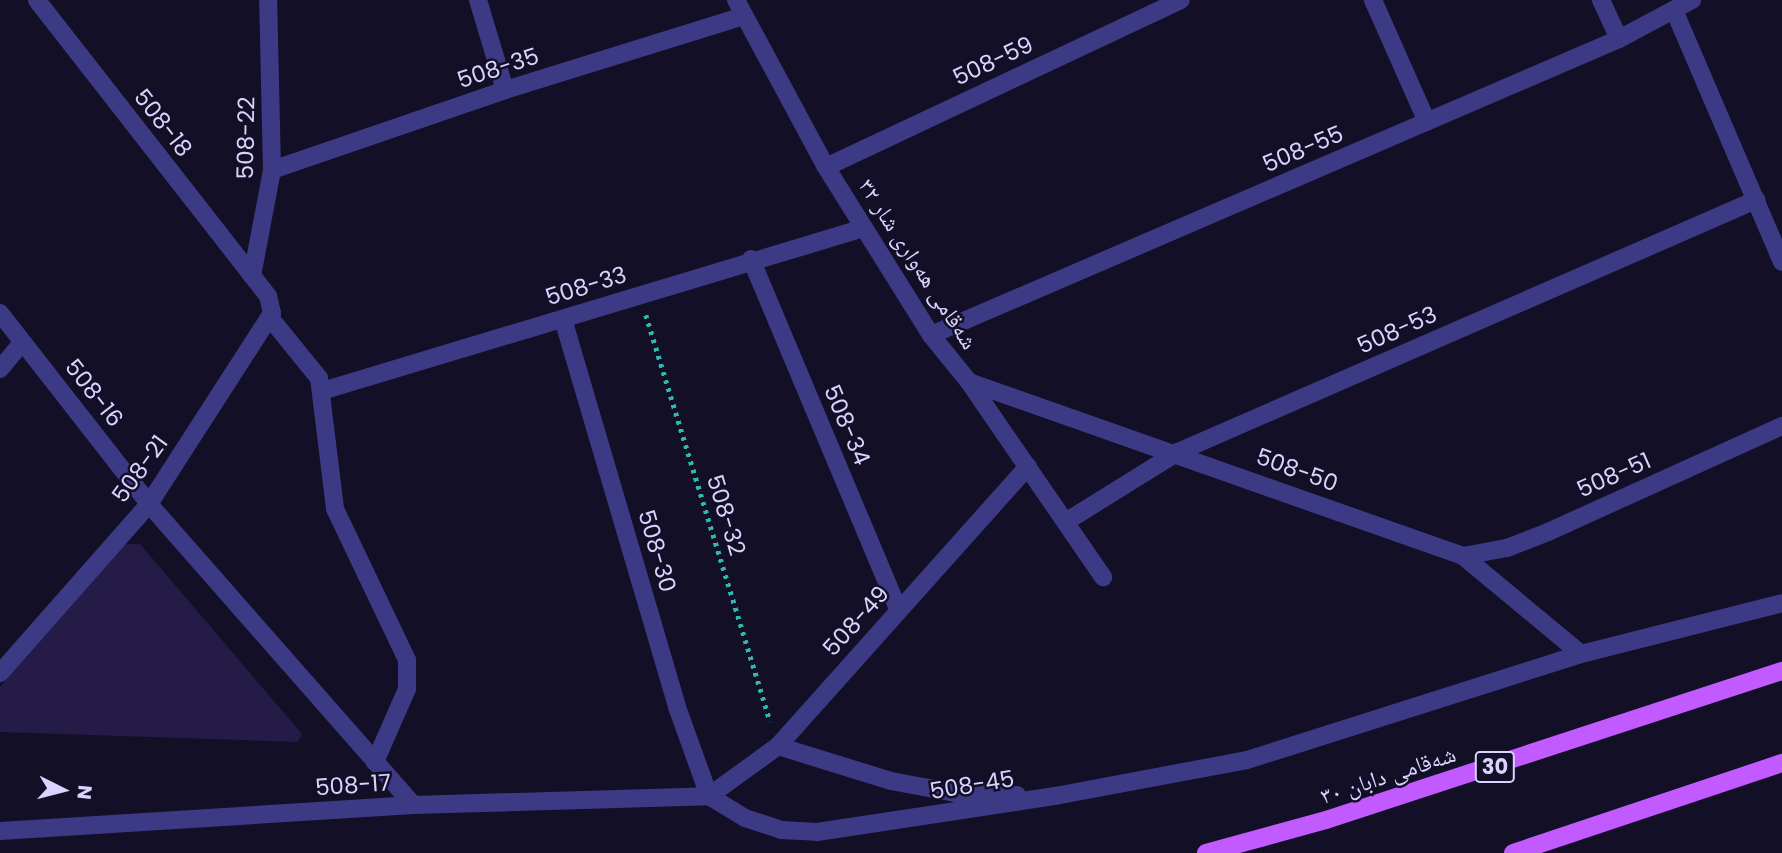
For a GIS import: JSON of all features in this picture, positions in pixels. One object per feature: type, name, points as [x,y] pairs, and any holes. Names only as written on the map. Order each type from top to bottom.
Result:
[{"type":"main road","name":"شەقامی دابان ٣٠","points":[[1206,853],[1326,820],[1782,671]]},
{"type":"main road","points":[[1513,853],[1782,764]]},
{"type":"street","name":"508-18","points":[[37,0],[252,276]]},
{"type":"street","name":"508-22","points":[[252,276],[272,170],[268,0]]},
{"type":"street","points":[[478,0],[505,90]]},
{"type":"street","name":"508-59","points":[[826,167],[1181,0]]},
{"type":"street","points":[[1373,0],[1427,122]]},
{"type":"street","points":[[1601,0],[1619,39]]},
{"type":"street","name":"508-55","points":[[931,335],[1619,39],[1692,0]]},
{"type":"street","name":"508-35","points":[[272,170],[738,8]]},
{"type":"street","name":"شەقامی هەواری شار ٣٢","points":[[738,8],[826,167],[931,335],[969,382],[1103,577]]},
{"type":"street","points":[[1674,10],[1782,262]]},
{"type":"street","name":"508-53","points":[[1067,521],[1178,452],[1756,200]]},
{"type":"street","name":"508-33","points":[[322,391],[751,259],[864,228]]},
{"type":"street","name":"508-34","points":[[751,259],[898,609]]},
{"type":"street","points":[[252,276],[270,301],[271,319],[313,366],[322,391],[335,509],[407,660],[407,689],[375,762]]},
{"type":"street","name":"508-16","points":[[0,313],[149,503],[413,805]]},
{"type":"street","name":"508-30","points":[[563,318],[677,707],[709,796]]},
{"type":"street","name":"508-21","points":[[0,673],[149,503],[271,319]]},
{"type":"street","points":[[0,369],[23,342]]},
{"type":"street","name":"508-50","points":[[969,382],[1178,452],[1463,556],[1581,654]]},
{"type":"street","name":"508-51","points":[[1463,556],[1507,548],[1782,426]]},
{"type":"street","name":"508-49","points":[[709,796],[778,746],[1028,466]]},
{"type":"street","name":"508-45","points":[[709,796],[757,822],[781,830],[817,832],[1055,796],[1247,760],[1581,654],[1782,603]]},
{"type":"street","points":[[778,746],[891,781],[954,793],[1055,796]]},
{"type":"street","name":"508-17","points":[[0,831],[413,805],[709,796]]},
{"type":"path","name":"508-32","points":[[640,295],[778,746]]},
{"type":"building","points":[[121,544],[140,544],[302,734],[298,742],[0,732],[0,687]]}]
